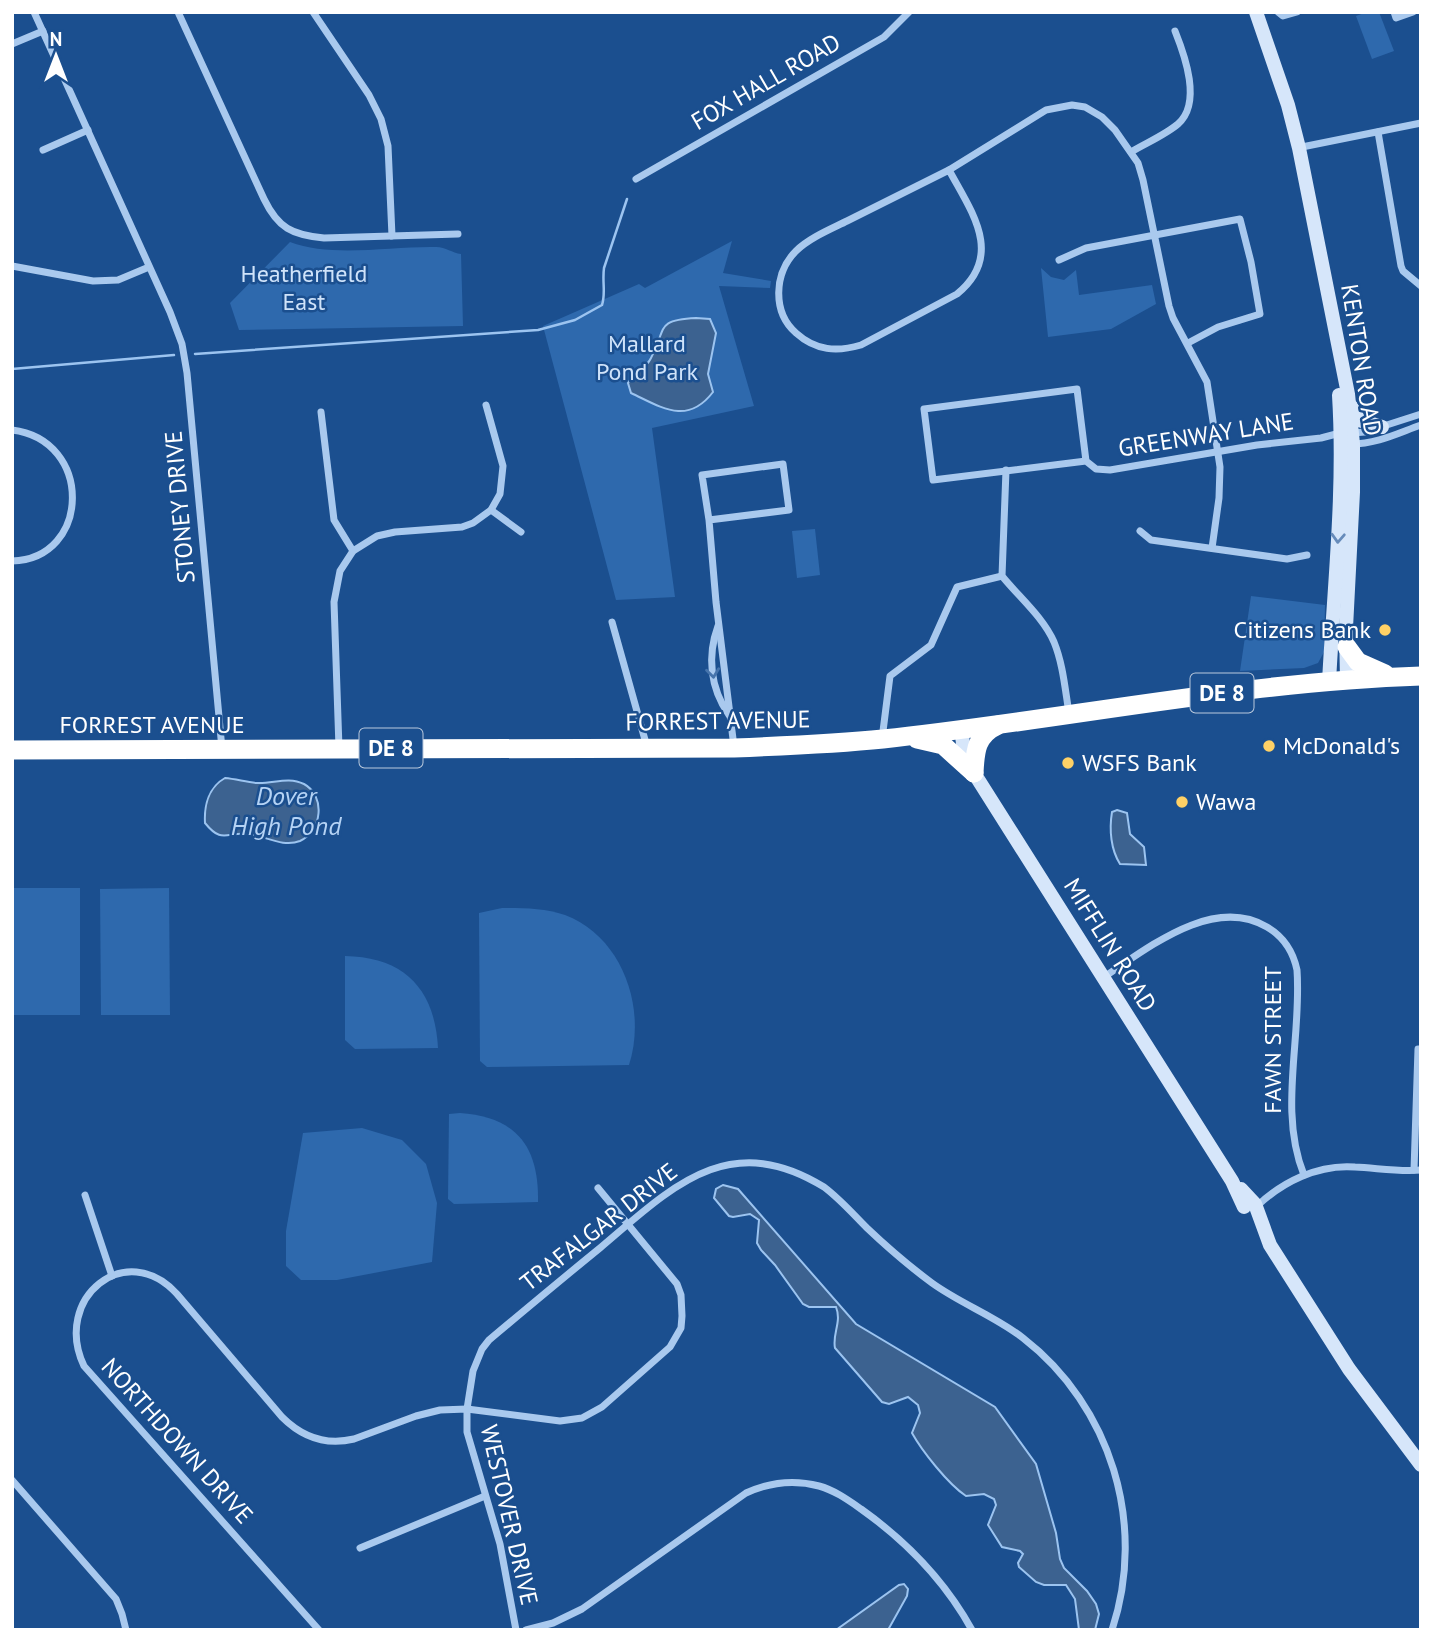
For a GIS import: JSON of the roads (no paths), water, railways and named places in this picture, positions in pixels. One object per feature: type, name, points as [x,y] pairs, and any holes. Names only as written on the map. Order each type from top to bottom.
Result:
[{"type":"highway","points":[[1347,647],[1358,662],[1393,677]]},
{"type":"highway","name":"FORREST AVENUE","points":[[12,750],[734,748],[891,738],[1250,689],[1421,676]]},
{"type":"highway","points":[[974,773],[974,756],[978,741],[987,730],[1003,723]]},
{"type":"highway","points":[[891,738],[943,745],[974,773]]},
{"type":"main road","name":"KENTON ROAD","points":[[1256,12],[1283,94],[1348,394],[1347,439],[1352,533],[1347,647],[1338,681]]},
{"type":"main road","name":"KENTON ROAD","points":[[1296,148],[1347,439],[1340,502],[1338,681]]},
{"type":"main road","points":[[1348,394],[1353,412],[1359,420],[1382,427]]},
{"type":"main road","name":"MIFFLIN ROAD","points":[[961,729],[964,751],[974,773],[1232,1181],[1253,1205],[1270,1245],[1349,1369],[1421,1465]]},
{"type":"street","name":"STONEY DRIVE","points":[[34,12],[177,328],[186,360],[222,750]]},
{"type":"street","points":[[178,12],[275,219],[293,232],[307,236],[458,234]]},
{"type":"street","points":[[313,12],[369,95],[381,119],[388,146],[392,236]]},
{"type":"street","name":"FOX HALL ROAD","points":[[636,179],[884,37],[909,12]]},
{"type":"street","points":[[1278,12],[1283,16],[1297,12]]},
{"type":"street","points":[[1394,12],[1396,18],[1413,12]]},
{"type":"street","points":[[12,44],[43,32]]},
{"type":"street","points":[[1131,152],[1178,124],[1187,111],[1189,77],[1185,55],[1175,32]]},
{"type":"street","points":[[948,170],[981,233],[980,261],[966,288],[861,345],[846,349],[817,347],[795,332],[782,315],[779,285],[783,268],[794,252],[830,230],[948,170],[1046,110],[1058,106],[1085,107],[1102,117],[1131,152],[1143,180],[1169,306],[1207,382],[1219,452],[1219,498],[1212,548]]},
{"type":"street","points":[[1296,148],[1421,124]]},
{"type":"street","points":[[43,150],[88,130]]},
{"type":"street","points":[[1378,132],[1401,266],[1403,271],[1421,286]]},
{"type":"street","points":[[1059,260],[1086,248],[1240,219],[1260,314],[1218,327],[1188,343]]},
{"type":"street","points":[[12,265],[93,281],[118,279],[149,267]]},
{"type":"street","name":"GREENWAY LANE","points":[[1086,461],[933,480],[924,409],[1077,389],[1086,461],[1096,469],[1110,470],[1257,445],[1321,438],[1347,439]]},
{"type":"street","points":[[339,748],[334,592],[340,572],[353,551],[386,534],[462,527],[473,523],[491,510],[500,495],[503,466],[486,405]]},
{"type":"street","points":[[321,412],[334,520],[353,551]]},
{"type":"street","points":[[1347,439],[1421,414]]},
{"type":"street","points":[[1347,439],[1371,443],[1421,425]]},
{"type":"street","points":[[12,430],[40,437],[59,453],[68,471],[71,499],[67,526],[50,548],[39,556],[12,561]]},
{"type":"street","name":"GREENWAY LANE","points":[[1321,438],[1347,439]]},
{"type":"street","points":[[709,520],[789,510],[783,464],[702,475],[734,748]]},
{"type":"street","points":[[1006,470],[1002,576],[1040,620],[1053,640],[1061,663],[1069,714]]},
{"type":"street","points":[[491,510],[521,532]]},
{"type":"street","points":[[1140,531],[1151,540],[1287,559],[1307,555]]},
{"type":"street","points":[[891,738],[890,676],[931,645],[957,587],[1002,576]]},
{"type":"street","points":[[612,622],[647,748]]},
{"type":"street","points":[[719,625],[712,652],[714,685],[722,706],[731,718]]},
{"type":"street","name":"FAWN STREET","points":[[1104,977],[1170,934],[1200,922],[1236,918],[1250,920],[1277,933],[1287,944],[1297,970],[1292,1128],[1296,1156],[1304,1175]]},
{"type":"street","points":[[1253,1205],[1304,1175],[1341,1166],[1418,1170],[1418,1049],[1421,1049]]},
{"type":"street","name":"TRAFALGAR DRIVE","points":[[467,1409],[476,1360],[489,1340],[663,1195],[696,1174],[735,1164],[780,1168],[811,1179],[824,1187],[919,1273],[1034,1347],[1057,1369],[1080,1398],[1101,1435],[1114,1468],[1123,1509],[1125,1547],[1120,1599],[1112,1630]]},
{"type":"street","points":[[85,1195],[112,1276],[136,1272],[165,1283],[282,1417],[300,1433],[311,1438],[343,1441],[429,1412],[467,1409],[546,1420],[582,1418],[602,1407],[670,1347],[681,1328],[681,1295],[671,1276],[598,1188]]},
{"type":"street","name":"NORTHDOWN DRIVE","points":[[112,1276],[96,1287],[79,1308],[75,1333],[77,1351],[84,1366],[319,1630]]},
{"type":"street","name":"WESTOVER DRIVE","points":[[467,1409],[468,1443],[500,1544],[516,1630]]},
{"type":"street","points":[[12,1480],[111,1593],[119,1605],[126,1630]]},
{"type":"street","points":[[526,1630],[553,1623],[591,1603],[747,1493],[762,1486],[793,1482],[822,1486],[884,1527],[926,1566],[961,1609],[972,1630]]},
{"type":"street","points":[[360,1548],[485,1496]]},
{"type":"water","points":[[710,319],[716,333],[708,374],[713,392],[703,402],[684,411],[663,408],[631,393],[628,383],[649,362],[664,328],[674,321]]},
{"type":"water","name":"Dover High Pond","points":[[225,778],[257,783],[286,780],[304,784],[311,789],[318,805],[317,822],[313,830],[300,841],[293,843],[247,834],[224,836],[216,833],[205,823],[205,810],[211,791]]},
{"type":"water","points":[[1117,810],[1127,813],[1130,834],[1144,847],[1146,865],[1120,864],[1113,846],[1111,826],[1112,812]]},
{"type":"water","points":[[723,1185],[738,1189],[856,1324],[995,1407],[1036,1464],[1056,1533],[1060,1559],[1064,1568],[1096,1604],[1099,1614],[1095,1630],[1079,1630],[1075,1599],[1066,1585],[1044,1585],[1036,1582],[1019,1567],[1018,1563],[1023,1554],[1002,1547],[988,1525],[996,1505],[994,1499],[984,1494],[966,1496],[951,1484],[929,1458],[912,1433],[920,1413],[918,1405],[908,1397],[889,1404],[882,1402],[835,1348],[838,1318],[836,1307],[809,1307],[803,1304],[757,1243],[759,1220],[750,1214],[729,1216],[714,1198],[716,1189]]},
{"type":"water","points":[[904,1584],[908,1589],[907,1596],[888,1630],[836,1630],[899,1585]]},
{"type":"waterway","points":[[195,354],[538,330],[575,320],[602,305],[604,268],[627,199]]},
{"type":"waterway","points":[[12,369],[174,355]]},
{"type":"place","name":"Citizens Bank","points":[[1385,630]]},
{"type":"place","name":"McDonald's","points":[[1269,746]]},
{"type":"place","name":"WSFS Bank","points":[[1068,763]]},
{"type":"place","name":"Wawa","points":[[1182,802]]},
{"type":"park label","name":"Heatherfield East","points":[[304,288]]},
{"type":"park label","name":"Mallard Pond Park","points":[[647,358]]}]
